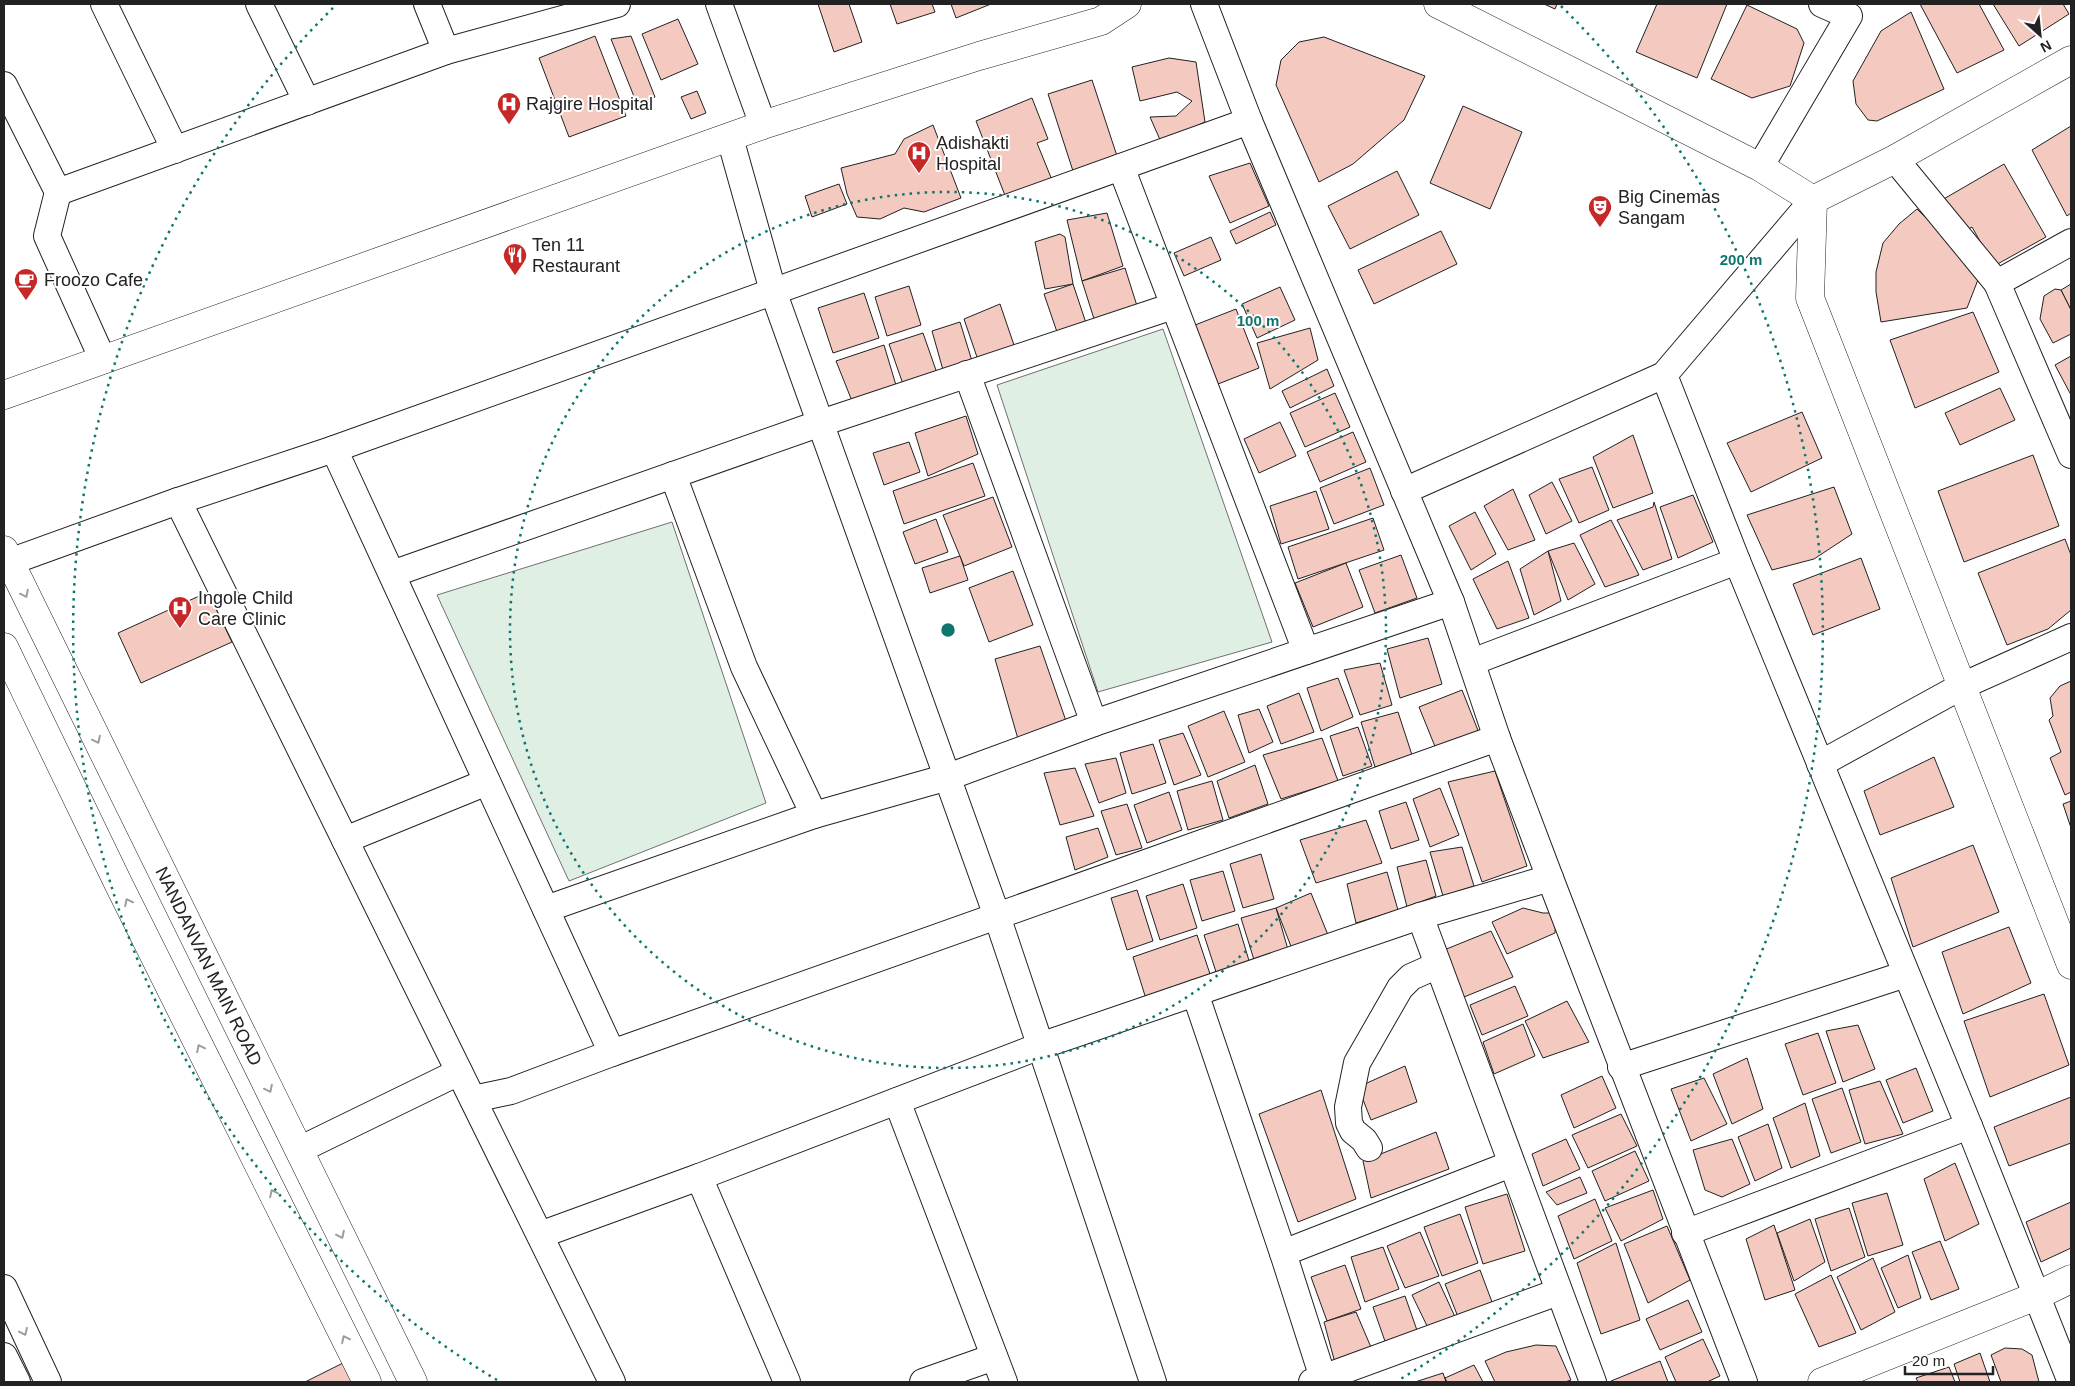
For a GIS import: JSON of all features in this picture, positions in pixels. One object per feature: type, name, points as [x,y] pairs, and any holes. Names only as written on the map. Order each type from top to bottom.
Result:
[{"type":"street","points":[[104,4],[174,150]]},
{"type":"street","points":[[260,4],[307,102]]},
{"type":"street","points":[[427,4],[446,51]]},
{"type":"street","points":[[58,192],[446,51],[617,4]]},
{"type":"street","points":[[719,4],[763,125]]},
{"type":"street","points":[[4,395],[763,125],[979,56],[1101,21],[1127,4]]},
{"type":"street","points":[[1204,4],[1249,122],[1451,602],[1497,738],[1621,1067],[1744,1382]]},
{"type":"street","points":[[1438,4],[1760,167],[1813,200]]},
{"type":"street","points":[[1760,167],[1857,10],[1822,4]]},
{"type":"street","points":[[1404,491],[1664,375],[1813,200],[1895,159],[2071,60]]},
{"type":"street","points":[[4,86],[58,192],[47,236],[102,360]]},
{"type":"street","points":[[6,558],[334,449],[1249,122]]},
{"type":"street","points":[[730,138],[773,291],[997,916],[1153,1382]]},
{"type":"street","points":[[1895,159],[1997,283],[2071,452]]},
{"type":"street","points":[[1121,167],[1306,651]]},
{"type":"street","points":[[1813,200],[1810,298],[2071,966]]},
{"type":"street","points":[[1997,283],[2071,242]]},
{"type":"street","points":[[392,574],[821,423],[1174,306]]},
{"type":"street","points":[[967,374],[1094,723]]},
{"type":"street","points":[[1664,375],[1737,561],[1969,1126],[2071,1382]]},
{"type":"street","points":[[334,449],[612,1053]]},
{"type":"street","points":[[673,475],[744,667],[814,815]]},
{"type":"street","points":[[178,501],[612,1382]]},
{"type":"street","name":"NANDANVAN MAIN ROAD","points":[[6,558],[413,1382]]},
{"type":"street","points":[[1472,662],[1737,561]]},
{"type":"street","points":[[546,909],[814,815],[948,777],[1094,723],[1451,602]]},
{"type":"street","points":[[1820,764],[1962,686],[2071,637]]},
{"type":"street","points":[[4,647],[128,902],[367,1382]]},
{"type":"street","points":[[473,1099],[511,1091],[612,1053],[1497,738]]},
{"type":"street","points":[[345,840],[487,782]]},
{"type":"street","points":[[540,1235],[699,1177],[1040,1046],[1420,916],[1550,878]]},
{"type":"street","points":[[1420,916],[1593,1382]]},
{"type":"street","points":[[1369,1148],[1349,1123],[1348,1106],[1357,1063],[1400,988],[1411,977],[1438,966]]},
{"type":"street","points":[[1621,1067],[1906,974]]},
{"type":"street","points":[[1196,993],[1283,1253],[1317,1380],[1558,1292]]},
{"type":"street","points":[[299,1150],[459,1072]]},
{"type":"street","points":[[897,1101],[1004,1382]]},
{"type":"street","points":[[1685,1233],[1969,1126]]},
{"type":"street","points":[[1283,1253],[1511,1164]]},
{"type":"street","points":[[699,1177],[787,1382]]},
{"type":"street","points":[[1822,1382],[2036,1296],[2071,1279]]},
{"type":"street","points":[[4,1288],[48,1382]]},
{"type":"street","points":[[4,1356],[17,1382]]},
{"type":"street","points":[[923,1382],[994,1357]]},
{"type":"green space","points":[[1163,329],[1272,642],[1098,692],[997,385]]},
{"type":"green space","points":[[672,522],[766,803],[569,881],[437,595]]},
{"type":"building","points":[[818,4],[849,4],[862,42],[834,52]]},
{"type":"building","points":[[890,4],[932,4],[935,12],[897,24]]},
{"type":"building","points":[[951,4],[991,4],[956,18]]},
{"type":"building","points":[[1544,4],[1557,4],[1555,9]]},
{"type":"building","points":[[1657,4],[1727,4],[1697,78],[1636,52]]},
{"type":"building","points":[[1920,4],[1979,4],[2004,50],[1957,73]]},
{"type":"building","points":[[1993,4],[2063,4],[2069,14],[2019,46]]},
{"type":"building","points":[[1747,5],[1797,29],[1804,43],[1790,86],[1752,98],[1711,79]]},
{"type":"building","points":[[1911,12],[1944,89],[1877,121],[1868,120],[1856,104],[1853,81],[1881,31]]},
{"type":"building","points":[[678,19],[698,64],[661,80],[642,34]]},
{"type":"building","points":[[595,36],[626,116],[569,137],[539,58]]},
{"type":"building","points":[[631,36],[655,97],[637,104],[611,39]]},
{"type":"building","points":[[1324,37],[1425,76],[1404,120],[1353,164],[1319,182],[1276,85],[1281,60],[1299,42]]},
{"type":"building","points":[[1169,58],[1196,62],[1205,122],[1161,142],[1150,117],[1176,116],[1192,101],[1177,92],[1140,101],[1132,67]]},
{"type":"building","points":[[1092,80],[1117,156],[1073,171],[1048,94]]},
{"type":"building","points":[[697,91],[706,113],[691,119],[681,97]]},
{"type":"building","points":[[1032,98],[1048,139],[1037,143],[1052,180],[1006,198],[976,121]]},
{"type":"building","points":[[1463,106],[1522,132],[1490,209],[1430,183]]},
{"type":"building","points":[[933,125],[961,198],[924,212],[904,208],[880,219],[857,217],[847,194],[841,168],[895,154],[904,139]]},
{"type":"building","points":[[2071,126],[2071,213],[2067,216],[2032,150]]},
{"type":"building","points":[[1250,163],[1269,206],[1230,223],[1209,176]]},
{"type":"building","points":[[2004,164],[2046,237],[1994,266],[1972,227],[1961,233],[1942,200]]},
{"type":"building","points":[[1397,171],[1419,215],[1350,249],[1328,206]]},
{"type":"building","points":[[839,184],[847,204],[812,217],[805,196]]},
{"type":"building","points":[[1917,209],[1981,272],[1967,308],[1881,322],[1876,292],[1876,272],[1883,243],[1899,224]]},
{"type":"building","points":[[1270,212],[1276,225],[1236,244],[1230,231]]},
{"type":"building","points":[[1107,213],[1123,266],[1082,281],[1067,220]]},
{"type":"building","points":[[1441,231],[1457,264],[1374,304],[1358,270]]},
{"type":"building","points":[[1060,234],[1065,237],[1073,284],[1045,289],[1035,242]]},
{"type":"building","points":[[1211,237],[1221,260],[1184,276],[1174,253]]},
{"type":"building","points":[[1125,268],[1138,309],[1095,322],[1082,281]]},
{"type":"building","points":[[1073,284],[1086,323],[1057,332],[1044,294]]},
{"type":"building","points":[[2071,284],[2071,310],[2061,290]]},
{"type":"building","points":[[909,286],[921,325],[887,336],[875,297]]},
{"type":"building","points":[[1280,287],[1295,320],[1257,338],[1242,304]]},
{"type":"building","points":[[2055,289],[2061,290],[2071,310],[2071,334],[2053,343],[2040,319],[2044,296]]},
{"type":"building","points":[[864,293],[879,338],[833,353],[818,308]]},
{"type":"building","points":[[1000,304],[1016,351],[979,363],[964,319]]},
{"type":"building","points":[[1236,309],[1259,368],[1218,384],[1195,325]]},
{"type":"building","points":[[1973,312],[1999,372],[1915,408],[1890,340]]},
{"type":"building","points":[[960,322],[972,361],[943,370],[932,331]]},
{"type":"building","points":[[1310,328],[1318,360],[1270,389],[1257,343]]},
{"type":"building","points":[[923,333],[938,376],[904,387],[889,344]]},
{"type":"building","points":[[884,345],[898,392],[854,406],[836,361]]},
{"type":"building","points":[[2071,356],[2071,395],[2055,365]]},
{"type":"building","points":[[1327,369],[1334,386],[1290,408],[1282,391]]},
{"type":"building","points":[[2000,388],[2015,420],[1960,445],[1945,413]]},
{"type":"building","points":[[1335,393],[1350,427],[1305,447],[1290,413]]},
{"type":"building","points":[[1802,412],[1822,458],[1751,492],[1727,443]]},
{"type":"building","points":[[966,416],[978,454],[928,476],[915,433]]},
{"type":"building","points":[[1280,422],[1296,456],[1259,473],[1244,439]]},
{"type":"building","points":[[1353,432],[1366,462],[1320,482],[1307,452]]},
{"type":"building","points":[[1633,435],[1653,493],[1613,508],[1593,457]]},
{"type":"building","points":[[909,442],[920,472],[884,485],[873,453]]},
{"type":"building","points":[[2033,455],[2059,526],[1964,562],[1938,491]]},
{"type":"building","points":[[973,463],[985,496],[904,524],[893,491]]},
{"type":"building","points":[[1592,467],[1609,510],[1579,523],[1559,479]]},
{"type":"building","points":[[1370,468],[1384,505],[1334,524],[1320,488]]},
{"type":"building","points":[[1552,482],[1572,521],[1546,534],[1529,495]]},
{"type":"building","points":[[1834,487],[1852,534],[1814,559],[1772,570],[1747,515]]},
{"type":"building","points":[[1513,489],[1535,540],[1508,550],[1484,506]]},
{"type":"building","points":[[1316,491],[1329,529],[1281,544],[1270,506]]},
{"type":"building","points":[[1693,495],[1713,542],[1678,558],[1660,507]]},
{"type":"building","points":[[993,497],[1012,547],[964,566],[943,515]]},
{"type":"building","points":[[1654,502],[1672,559],[1643,570],[1617,520],[1653,507]]},
{"type":"building","points":[[1475,512],[1496,554],[1471,570],[1449,526]]},
{"type":"building","points":[[1373,518],[1384,550],[1298,579],[1288,547]]},
{"type":"building","points":[[936,519],[948,552],[915,564],[903,532]]},
{"type":"building","points":[[1611,520],[1639,575],[1605,587],[1580,535]]},
{"type":"building","points":[[2065,539],[2071,555],[2071,610],[2048,629],[2007,645],[1978,573]]},
{"type":"building","points":[[1574,543],[1595,584],[1568,600],[1548,551]]},
{"type":"building","points":[[1548,551],[1561,601],[1534,615],[1520,569]]},
{"type":"building","points":[[1401,555],[1417,598],[1375,613],[1359,570]]},
{"type":"building","points":[[960,556],[968,580],[930,593],[922,568]]},
{"type":"building","points":[[1861,558],[1880,609],[1813,635],[1793,584]]},
{"type":"building","points":[[1508,561],[1529,618],[1497,629],[1473,579]]},
{"type":"building","points":[[1346,563],[1363,607],[1313,627],[1295,583]]},
{"type":"building","points":[[1013,571],[1033,625],[989,642],[969,588]]},
{"type":"building","points":[[208,592],[232,642],[141,683],[118,633]]},
{"type":"building","points":[[1428,638],[1442,684],[1400,698],[1387,649]]},
{"type":"building","points":[[1040,646],[1066,721],[1018,739],[995,659]]},
{"type":"building","points":[[1380,663],[1392,705],[1360,715],[1344,670]]},
{"type":"building","points":[[1338,678],[1353,717],[1321,731],[1307,688]]},
{"type":"building","points":[[2071,681],[2071,792],[2065,795],[2050,758],[2061,752],[2049,720],[2053,716],[2050,698],[2060,686]]},
{"type":"building","points":[[1462,690],[1479,733],[1436,749],[1419,707]]},
{"type":"building","points":[[1299,693],[1314,732],[1281,744],[1267,706]]},
{"type":"building","points":[[1259,709],[1273,742],[1249,753],[1238,715]]},
{"type":"building","points":[[1224,711],[1245,762],[1208,777],[1188,726]]},
{"type":"building","points":[[1398,712],[1412,755],[1375,767],[1361,722]]},
{"type":"building","points":[[1358,727],[1372,766],[1343,776],[1330,736]]},
{"type":"building","points":[[1183,733],[1201,775],[1174,785],[1159,740]]},
{"type":"building","points":[[1322,738],[1338,781],[1281,799],[1263,755]]},
{"type":"building","points":[[1153,744],[1166,783],[1132,794],[1120,753]]},
{"type":"building","points":[[1934,757],[1954,807],[1880,835],[1864,791]]},
{"type":"building","points":[[1116,758],[1126,793],[1099,803],[1085,764]]},
{"type":"building","points":[[1255,765],[1268,804],[1229,818],[1217,781]]},
{"type":"building","points":[[1075,768],[1094,816],[1060,825],[1044,773]]},
{"type":"building","points":[[1495,771],[1527,866],[1482,882],[1448,782]]},
{"type":"building","points":[[1212,781],[1223,820],[1188,830],[1177,791]]},
{"type":"building","points":[[1440,788],[1459,835],[1430,847],[1413,799]]},
{"type":"building","points":[[1169,792],[1182,830],[1147,843],[1134,805]]},
{"type":"building","points":[[2071,801],[2071,828],[2063,804]]},
{"type":"building","points":[[1406,802],[1419,840],[1391,849],[1379,811]]},
{"type":"building","points":[[1127,804],[1142,848],[1116,855],[1101,811]]},
{"type":"building","points":[[1366,820],[1382,863],[1316,883],[1300,840]]},
{"type":"building","points":[[1098,828],[1108,857],[1075,870],[1066,837]]},
{"type":"building","points":[[1973,845],[1999,912],[1913,947],[1891,878]]},
{"type":"building","points":[[1462,847],[1474,886],[1443,896],[1430,852]]},
{"type":"building","points":[[1261,854],[1274,899],[1243,908],[1230,864]]},
{"type":"building","points":[[1426,860],[1436,896],[1407,907],[1397,867]]},
{"type":"building","points":[[1223,871],[1235,911],[1202,921],[1190,880]]},
{"type":"building","points":[[1387,872],[1398,910],[1356,923],[1347,884]]},
{"type":"building","points":[[1183,884],[1197,928],[1160,940],[1146,896]]},
{"type":"building","points":[[1137,890],[1153,941],[1127,950],[1111,898]]},
{"type":"building","points":[[1311,893],[1330,940],[1294,954],[1276,908]]},
{"type":"building","points":[[1276,908],[1289,953],[1255,963],[1241,918]]},
{"type":"building","points":[[1523,908],[1543,913],[1556,913],[1555,933],[1507,954],[1492,922]]},
{"type":"building","points":[[1238,924],[1250,964],[1217,975],[1204,935]]},
{"type":"building","points":[[2009,927],[2031,983],[1963,1014],[1942,952]]},
{"type":"building","points":[[1491,931],[1513,977],[1464,997],[1444,950]]},
{"type":"building","points":[[1197,935],[1211,977],[1146,999],[1133,957]]},
{"type":"building","points":[[1515,986],[1528,1016],[1482,1035],[1470,1005]]},
{"type":"building","points":[[2044,994],[2069,1065],[1990,1097],[1964,1021]]},
{"type":"building","points":[[1567,1001],[1589,1042],[1543,1058],[1525,1021]]},
{"type":"building","points":[[1523,1024],[1535,1056],[1494,1074],[1483,1042]]},
{"type":"building","points":[[1858,1025],[1875,1069],[1843,1082],[1826,1031]]},
{"type":"building","points":[[1818,1033],[1836,1083],[1803,1095],[1785,1044]]},
{"type":"building","points":[[1747,1058],[1763,1109],[1732,1124],[1713,1074]]},
{"type":"building","points":[[1405,1066],[1417,1102],[1371,1120],[1358,1087]]},
{"type":"building","points":[[1916,1068],[1933,1111],[1903,1123],[1886,1080]]},
{"type":"building","points":[[1602,1076],[1616,1108],[1574,1128],[1561,1095]]},
{"type":"building","points":[[1704,1078],[1727,1124],[1691,1141],[1671,1089]]},
{"type":"building","points":[[1880,1081],[1903,1134],[1865,1144],[1849,1090]]},
{"type":"building","points":[[1842,1088],[1861,1142],[1831,1153],[1812,1099]]},
{"type":"building","points":[[1321,1090],[1356,1199],[1298,1222],[1259,1114]]},
{"type":"building","points":[[2071,1097],[2071,1143],[2009,1166],[1994,1127]]},
{"type":"building","points":[[1805,1103],[1820,1156],[1791,1168],[1773,1118]]},
{"type":"building","points":[[1621,1114],[1637,1146],[1588,1168],[1572,1135]]},
{"type":"building","points":[[1768,1124],[1782,1168],[1755,1181],[1738,1137]]},
{"type":"building","points":[[1436,1132],[1449,1169],[1371,1198],[1363,1161]]},
{"type":"building","points":[[1566,1139],[1580,1169],[1543,1186],[1532,1154]]},
{"type":"building","points":[[1732,1139],[1750,1184],[1722,1197],[1705,1190],[1693,1150]]},
{"type":"building","points":[[1635,1151],[1649,1181],[1605,1201],[1592,1171]]},
{"type":"building","points":[[1955,1163],[1979,1224],[1945,1241],[1924,1179]]},
{"type":"building","points":[[1580,1177],[1587,1193],[1557,1205],[1546,1192]]},
{"type":"building","points":[[1653,1190],[1663,1219],[1621,1241],[1605,1208]]},
{"type":"building","points":[[1887,1193],[1903,1245],[1868,1256],[1852,1203]]},
{"type":"building","points":[[1507,1194],[1525,1251],[1483,1264],[1465,1207]]},
{"type":"building","points":[[1595,1199],[1612,1241],[1574,1259],[1558,1216]]},
{"type":"building","points":[[2071,1202],[2071,1248],[2041,1262],[2026,1222]]},
{"type":"building","points":[[1849,1208],[1865,1257],[1831,1271],[1815,1219]]},
{"type":"building","points":[[1460,1214],[1478,1263],[1442,1276],[1424,1227]]},
{"type":"building","points":[[1810,1219],[1825,1262],[1794,1281],[1777,1233]]},
{"type":"building","points":[[1774,1225],[1795,1290],[1765,1300],[1746,1239]]},
{"type":"building","points":[[1667,1226],[1690,1280],[1648,1303],[1624,1244]]},
{"type":"building","points":[[1420,1232],[1439,1276],[1405,1288],[1387,1246]]},
{"type":"building","points":[[1940,1241],[1959,1289],[1931,1300],[1912,1252]]},
{"type":"building","points":[[1616,1243],[1640,1320],[1601,1334],[1577,1263]]},
{"type":"building","points":[[1383,1247],[1399,1289],[1365,1302],[1351,1257]]},
{"type":"building","points":[[1908,1255],[1921,1298],[1898,1308],[1881,1268]]},
{"type":"building","points":[[1873,1258],[1895,1312],[1861,1330],[1837,1277]]},
{"type":"building","points":[[1345,1265],[1361,1309],[1327,1321],[1311,1277]]},
{"type":"building","points":[[1480,1270],[1495,1310],[1460,1322],[1445,1284]]},
{"type":"building","points":[[1831,1275],[1856,1333],[1819,1347],[1795,1294]]},
{"type":"building","points":[[1439,1282],[1456,1319],[1430,1332],[1412,1295]]},
{"type":"building","points":[[1405,1296],[1419,1336],[1387,1347],[1373,1307]]},
{"type":"building","points":[[1688,1300],[1702,1332],[1660,1350],[1646,1319]]},
{"type":"building","points":[[1356,1312],[1373,1352],[1335,1363],[1324,1322]]},
{"type":"building","points":[[1703,1339],[1720,1376],[1707,1382],[1676,1382],[1665,1357]]},
{"type":"building","points":[[1536,1345],[1556,1346],[1571,1380],[1565,1382],[1495,1382],[1485,1361],[1506,1352]]},
{"type":"building","points":[[2005,1348],[2022,1349],[2032,1355],[2039,1382],[2001,1382],[1991,1355]]},
{"type":"building","points":[[1980,1353],[1990,1382],[1960,1382],[1954,1364]]},
{"type":"building","points":[[1660,1361],[1668,1382],[1611,1382],[1611,1381]]},
{"type":"building","points":[[345,1362],[355,1382],[305,1382]]},
{"type":"building","points":[[1474,1365],[1483,1382],[1447,1382],[1445,1378]]},
{"type":"building","points":[[1949,1367],[1955,1382],[1918,1382],[1916,1378]]},
{"type":"building","points":[[1443,1373],[1446,1382],[1415,1382]]},
{"type":"place","name":"Rajgire Hospital","points":[[509,125]]},
{"type":"place","name":"Adishakti Hospital","points":[[919,174]]},
{"type":"place","name":"Big Cinemas Sangam","points":[[1600,228]]},
{"type":"place","name":"Ten 11 Restaurant","points":[[515,276]]},
{"type":"place","name":"Froozo Cafe","points":[[26,301]]},
{"type":"place","name":"Ingole Child Care Clinic","points":[[180,629]]}]
